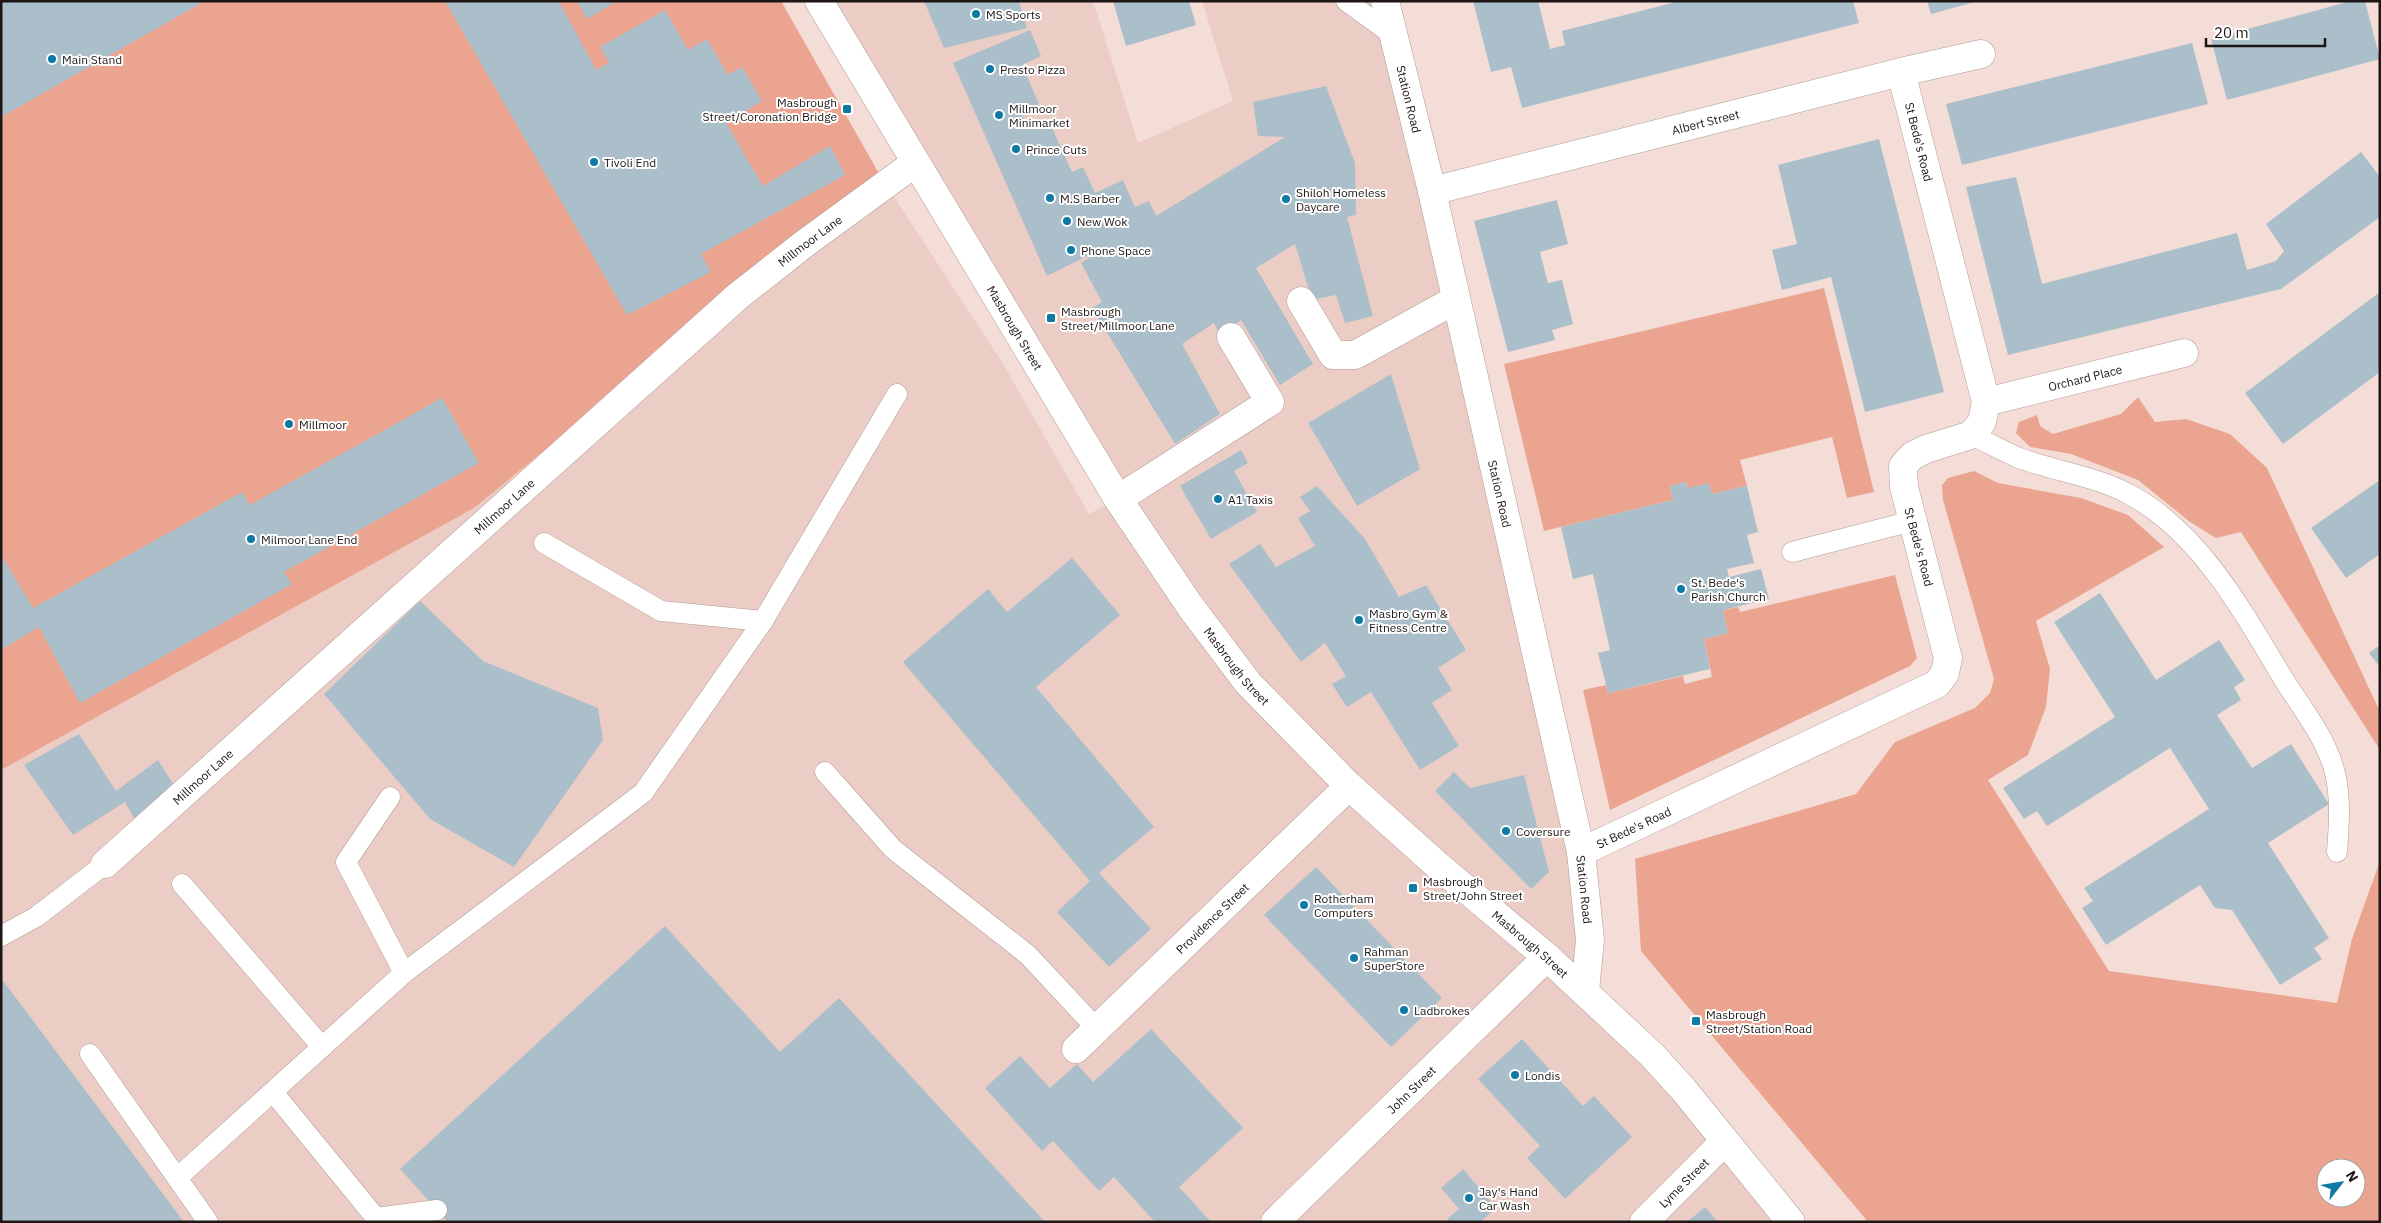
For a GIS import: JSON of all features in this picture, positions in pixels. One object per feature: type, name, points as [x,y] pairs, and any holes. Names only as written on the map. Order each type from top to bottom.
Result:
[{"type":"street","name":"Masbrough Street","points":[[819,1],[1118,499],[1190,606],[1248,683],[1349,786],[1436,864],[1547,957],[1652,1056],[1683,1089],[1724,1142],[1791,1222]]},
{"type":"street","name":"Station Road","points":[[1385,1],[1432,191],[1455,300],[1581,852],[1590,940],[1585,991]]},
{"type":"street","name":"Albert Street","points":[[1432,191],[1901,72],[1981,54]]},
{"type":"street","name":"St Bede's Road","points":[[1901,72],[1986,402]]},
{"type":"street","name":"Millmoor Lane","points":[[106,864],[738,296],[804,244],[915,163]]},
{"type":"street","points":[[1301,301],[1333,355],[1355,355],[1455,300]]},
{"type":"street","points":[[1118,499],[1270,402],[1231,337]]},
{"type":"street","name":"Orchard Place","points":[[1986,402],[2184,353]]},
{"type":"street","points":[[1971,435],[1982,422],[1986,402]]},
{"type":"street","name":"St Bede's Road","points":[[1581,852],[1937,684],[1945,673],[1948,658],[1904,487],[1903,466],[1912,456],[1926,448],[1971,435]]},
{"type":"street","name":"Providence Street","points":[[1076,1049],[1349,786]]},
{"type":"street","name":"John Street","points":[[1275,1222],[1547,957]]},
{"type":"street","name":"Lyme Street","points":[[1644,1222],[1724,1142]]},
{"type":"lane","points":[[1346,1],[1393,34]]},
{"type":"lane","points":[[177,1178],[404,973],[643,793],[764,622],[897,394]]},
{"type":"lane","points":[[1971,435],[2020,458],[2108,484],[2125,492],[2158,513],[2191,544],[2234,598],[2320,737],[2335,772],[2339,800],[2337,852]]},
{"type":"lane","points":[[1792,552],[1912,521]]},
{"type":"lane","points":[[544,542],[662,610],[764,622]]},
{"type":"lane","points":[[825,772],[893,849],[1028,955],[1097,1028]]},
{"type":"lane","points":[[390,797],[346,862],[404,973]]},
{"type":"lane","points":[[1,936],[36,917],[106,864]]},
{"type":"lane","points":[[182,884],[322,1047]]},
{"type":"lane","points":[[90,1054],[208,1222]]},
{"type":"lane","points":[[273,1092],[376,1218],[437,1210]]},
{"type":"shaded area","name":"Millmoor","points":[[1,1],[781,1],[881,177],[474,508],[1,770]]},
{"type":"shaded area","points":[[819,1],[1093,1],[1138,143],[1233,101],[1202,1],[1385,1],[1581,852],[1585,991],[1791,1222],[1,1222],[1,770],[474,508],[881,177],[1002,362],[1089,514],[1118,499]]},
{"type":"shaded area","points":[[1824,288],[1874,492],[1847,498],[1832,437],[1740,460],[1747,486],[1712,494],[1688,488],[1686,482],[1670,486],[1673,500],[1544,531],[1504,364]]},
{"type":"shaded area","points":[[2138,397],[2155,422],[2186,419],[2230,434],[2267,468],[2380,712],[2380,750],[2241,532],[2216,538],[2190,522],[2138,480],[2071,454],[2030,447],[2016,433],[2019,422],[2037,415],[2040,426],[2053,434],[2121,414]]},
{"type":"shaded area","points":[[1974,471],[1998,483],[2081,498],[2128,515],[2164,547],[2036,621],[2050,669],[2046,707],[2028,755],[1988,780],[2109,971],[2337,1003],[2352,939],[2380,861],[2380,1222],[1868,1222],[1641,951],[1635,859],[1856,794],[1895,742],[1975,708],[1990,693],[1994,679],[1943,500],[1942,485],[1948,478]]},
{"type":"shaded area","points":[[1895,575],[1917,658],[1910,666],[1610,810],[1583,690],[1606,685],[1608,693],[1683,676],[1685,684],[1712,677],[1704,639],[1728,633],[1723,610],[1738,607],[1740,612]]},
{"type":"building","name":"Main Stand","points":[[1,1],[205,1],[1,117]]},
{"type":"building","points":[[445,1],[559,1],[596,70],[609,63],[600,47],[665,10],[688,50],[707,39],[728,75],[742,67],[762,101],[726,123],[763,186],[830,146],[845,175],[701,254],[711,272],[627,315]]},
{"type":"building","points":[[577,1],[617,1],[587,19]]},
{"type":"building","name":"MS Sports","points":[[924,1],[1019,1],[1027,28],[944,48]]},
{"type":"building","points":[[1113,1],[1189,1],[1196,25],[1126,46]]},
{"type":"building","points":[[1473,1],[1538,1],[1550,49],[1565,45],[1562,31],[1680,1],[1853,1],[1859,23],[1522,108],[1511,67],[1491,72]]},
{"type":"building","points":[[1927,1],[1975,1],[1975,2],[1931,14]]},
{"type":"building","points":[[2351,1],[2365,1],[2380,59],[2227,100],[2211,39]]},
{"type":"building","points":[[1030,30],[1041,56],[1022,65],[1039,104],[1021,112],[1029,130],[1049,121],[1072,172],[1083,167],[1095,193],[1123,180],[1135,207],[1149,201],[1156,216],[1285,137],[1258,136],[1253,102],[1326,86],[1355,163],[1356,215],[1347,217],[1373,316],[1345,323],[1336,295],[1312,300],[1295,244],[1256,268],[1313,364],[1280,385],[1241,320],[1220,335],[1214,323],[1182,344],[1220,414],[1175,444],[1092,308],[1102,302],[1081,263],[1105,247],[1047,276],[953,63]]},
{"type":"building","points":[[2192,43],[2208,104],[1962,165],[1946,104]]},
{"type":"building","points":[[1879,139],[1944,392],[1865,412],[1831,277],[1782,290],[1772,250],[1797,244],[1778,165]]},
{"type":"building","points":[[2361,152],[2380,177],[2380,217],[2281,289],[2008,355],[1966,187],[2016,177],[2042,284],[2237,233],[2247,270],[2276,261],[2284,251],[2266,224]]},
{"type":"building","points":[[1557,200],[1568,244],[1540,252],[1548,283],[1562,280],[1573,324],[1552,330],[1555,340],[1508,352],[1474,221]]},
{"type":"building","points":[[2380,292],[2380,372],[2283,444],[2245,393]]},
{"type":"building","points":[[1391,374],[1420,469],[1357,506],[1308,423]]},
{"type":"building","name":"Milmoor Lane End","points":[[442,398],[479,463],[284,572],[292,584],[80,703],[39,627],[1,650],[1,555],[33,608],[242,492],[250,505]]},
{"type":"building","name":"A1 Taxis","points":[[1241,450],[1248,463],[1234,471],[1257,512],[1211,539],[1180,486]]},
{"type":"building","points":[[2380,480],[2380,554],[2346,578],[2311,528]]},
{"type":"building","name":"St. Bede's Parish Church","points":[[1686,482],[1688,488],[1709,483],[1712,494],[1747,486],[1758,532],[1747,535],[1754,563],[1727,569],[1729,577],[1761,569],[1769,599],[1723,610],[1728,633],[1704,639],[1710,669],[1608,693],[1598,653],[1610,650],[1593,574],[1573,579],[1561,527],[1673,500],[1670,486]]},
{"type":"building","name":"Masbro Gym & Fitness Centre","points":[[1317,486],[1365,539],[1399,597],[1426,585],[1466,650],[1438,668],[1452,690],[1432,703],[1459,746],[1420,770],[1371,692],[1347,707],[1332,684],[1346,676],[1325,643],[1301,662],[1229,564],[1260,544],[1276,567],[1315,546],[1298,518],[1310,511],[1300,497]]},
{"type":"building","points":[[1072,558],[1120,615],[1036,687],[1154,827],[1099,873],[1151,929],[1109,967],[1057,912],[1090,881],[903,662],[988,589],[1007,612]]},
{"type":"building","points":[[2100,593],[2156,680],[2219,640],[2245,680],[2234,687],[2241,700],[2217,715],[2252,768],[2291,744],[2329,804],[2268,843],[2329,938],[2314,948],[2322,959],[2280,985],[2232,910],[2215,908],[2200,885],[2106,945],[2082,908],[2093,901],[2084,888],[2209,809],[2170,748],[2047,826],[2037,811],[2024,819],[2003,788],[2115,717],[2054,622]]},
{"type":"building","points":[[420,601],[483,661],[598,708],[603,740],[514,867],[430,819],[324,694]]},
{"type":"building","points":[[2380,645],[2380,667],[2369,653]]},
{"type":"building","points":[[79,734],[116,791],[158,760],[174,785],[134,818],[125,802],[73,835],[24,765]]},
{"type":"building","name":"Coversure","points":[[1454,772],[1470,788],[1524,775],[1549,872],[1531,889],[1435,791]]},
{"type":"building","points":[[1316,867],[1442,998],[1391,1047],[1264,915]]},
{"type":"building","points":[[665,926],[780,1052],[839,998],[1045,1222],[448,1222],[400,1169]]},
{"type":"building","points":[[1,978],[184,1222],[1,1222]]},
{"type":"building","points":[[1151,1029],[1243,1128],[1179,1187],[1211,1222],[1155,1222],[1114,1177],[1099,1191],[1053,1141],[1042,1151],[985,1088],[1020,1056],[1050,1088],[1077,1064],[1093,1082]]},
{"type":"building","points":[[1522,1039],[1583,1106],[1594,1096],[1632,1137],[1565,1199],[1527,1158],[1540,1146],[1478,1079]]},
{"type":"building","name":"Jay's Hand Car Wash","points":[[1463,1169],[1496,1208],[1480,1222],[1449,1222],[1447,1219],[1459,1209],[1441,1188]]},
{"type":"building","points":[[1705,1207],[1718,1222],[1687,1222]]},
{"type":"place","name":"MS Sports","points":[[976,14]]},
{"type":"place","name":"Main Stand","points":[[52,59]]},
{"type":"place","name":"Presto Pizza","points":[[990,69]]},
{"type":"place","name":"Masbrough Street/Coronation Bridge","points":[[847,109]]},
{"type":"place","name":"Millmoor Minimarket","points":[[999,115]]},
{"type":"place","name":"Prince Cuts","points":[[1016,149]]},
{"type":"place","name":"Tivoli End","points":[[594,162]]},
{"type":"place","name":"M.S Barber","points":[[1050,198]]},
{"type":"place","name":"Shiloh Homeless Daycare","points":[[1286,199]]},
{"type":"place","name":"New Wok","points":[[1067,221]]},
{"type":"place","name":"Phone Space","points":[[1071,250]]},
{"type":"place","name":"Masbrough Street/Millmoor Lane","points":[[1051,318]]},
{"type":"place","name":"Millmoor","points":[[289,424]]},
{"type":"place","name":"A1 Taxis","points":[[1218,499]]},
{"type":"place","name":"Milmoor Lane End","points":[[251,539]]},
{"type":"place","name":"St. Bede's Parish Church","points":[[1681,589]]},
{"type":"place","name":"Masbro Gym & Fitness Centre","points":[[1359,620]]},
{"type":"place","name":"Coversure","points":[[1506,831]]},
{"type":"place","name":"Masbrough Street/John Street","points":[[1413,888]]},
{"type":"place","name":"Rotherham Computers","points":[[1304,905]]},
{"type":"place","name":"Rahman SuperStore","points":[[1354,958]]},
{"type":"place","name":"Ladbrokes","points":[[1404,1010]]},
{"type":"place","name":"Masbrough Street/Station Road","points":[[1696,1021]]},
{"type":"place","name":"Londis","points":[[1515,1075]]},
{"type":"place","name":"Jay's Hand Car Wash","points":[[1469,1198]]}]
